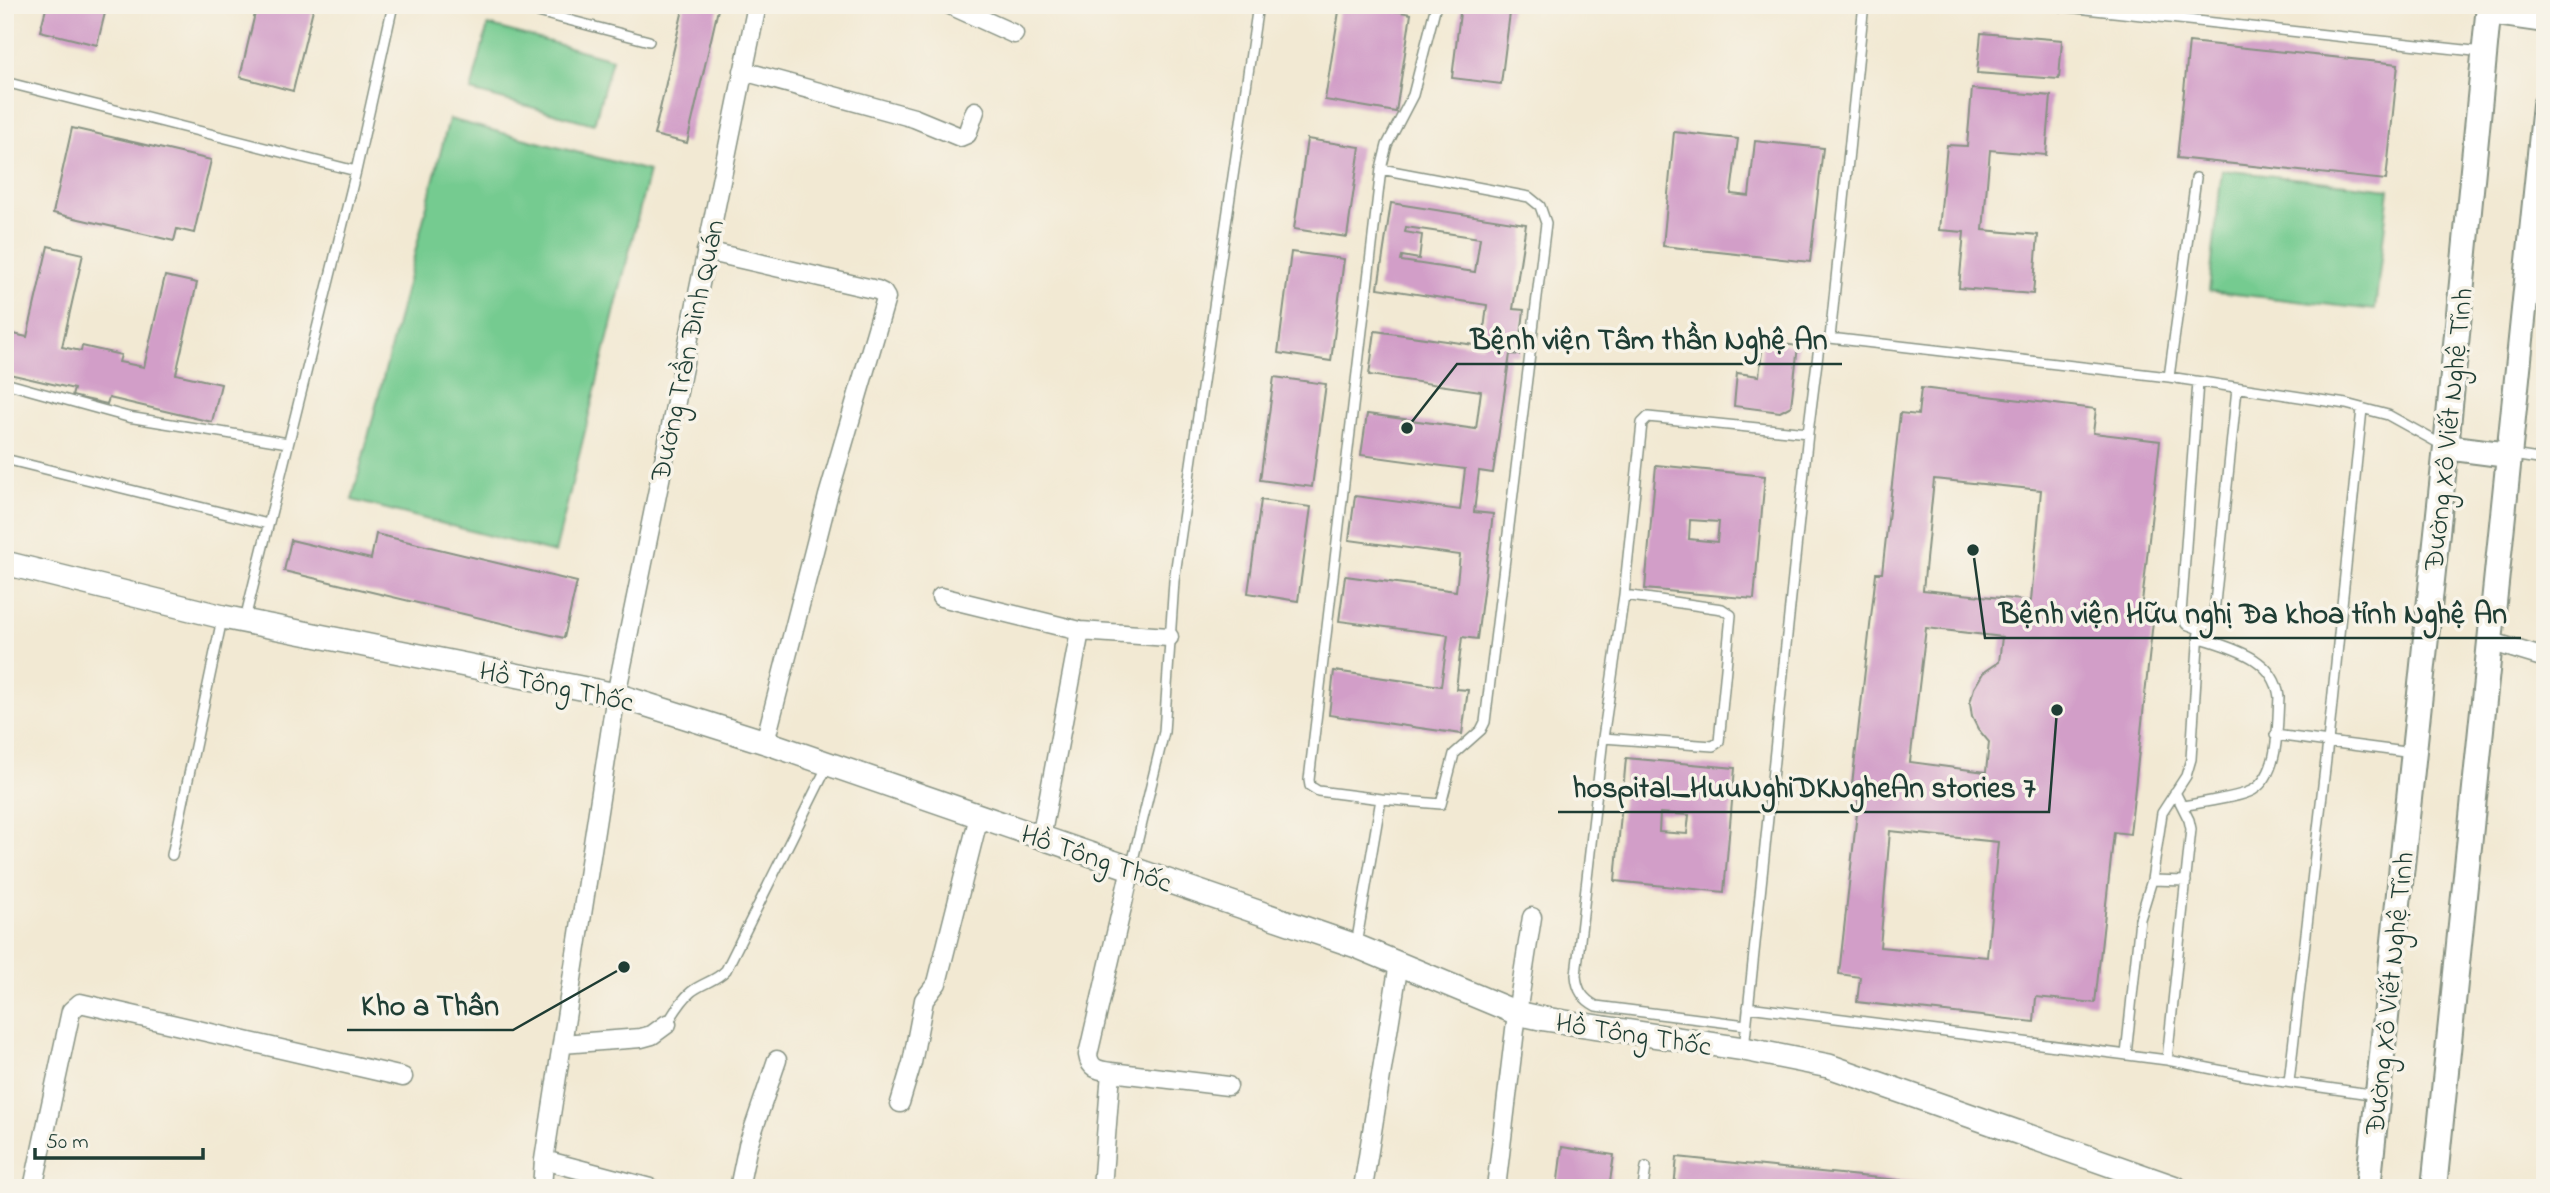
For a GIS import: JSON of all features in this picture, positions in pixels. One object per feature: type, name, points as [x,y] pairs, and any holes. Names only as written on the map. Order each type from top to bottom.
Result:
[{"type":"main road","name":"Đường Xô Viết Nghệ Tĩnh","points":[[2368,1188],[2489,9]]},
{"type":"main road","points":[[2489,9],[2545,20]]},
{"type":"main road","points":[[2434,1188],[2545,106]]},
{"type":"main road","points":[[2446,447],[2508,454]]},
{"type":"street","name":"Đường Trần Đình Quán","points":[[542,1188],[544,1160],[616,695],[757,5]]},
{"type":"street","points":[[950,5],[1014,34]]},
{"type":"street","points":[[743,71],[914,118],[960,137],[967,134],[975,111]]},
{"type":"street","points":[[706,251],[877,290],[886,298],[828,496],[765,742]]},
{"type":"street","name":"Hồ Tông Thốc","points":[[5,563],[234,619],[616,695],[765,742],[1356,946],[1517,1013],[1744,1049],[1829,1066],[2176,1188]]},
{"type":"street","points":[[941,597],[1080,631],[1169,637]]},
{"type":"street","points":[[1041,838],[1080,631]]},
{"type":"street","points":[[2489,640],[2545,658]]},
{"type":"street","points":[[900,1103],[912,1063],[924,1000],[937,983],[979,816]]},
{"type":"street","points":[[1131,868],[1088,1055],[1089,1063],[1094,1069],[1111,1072],[1228,1086]]},
{"type":"street","points":[[1496,1188],[1517,1013],[1532,916]]},
{"type":"street","points":[[1363,1188],[1399,963]]},
{"type":"street","points":[[33,1188],[71,1011],[80,1003],[403,1077]]},
{"type":"street","points":[[562,1044],[641,1038],[652,1035],[667,1024]]},
{"type":"street","points":[[739,1188],[748,1145],[778,1060]]},
{"type":"street","points":[[1102,1188],[1111,1072]]},
{"type":"street","points":[[544,1160],[650,1188]]},
{"type":"lane","points":[[172,855],[234,619],[268,524],[356,171],[393,5]]},
{"type":"lane","points":[[511,5],[649,41]]},
{"type":"lane","points":[[1131,868],[1164,732],[1174,581],[1258,5]]},
{"type":"lane","points":[[1381,169],[1529,197],[1540,206],[1546,223],[1485,722],[1481,730],[1454,754],[1441,804],[1318,791],[1313,789],[1308,780],[1381,169],[1387,145],[1413,95],[1436,5]]},
{"type":"lane","points":[[1830,338],[1863,12],[1866,5]]},
{"type":"lane","points":[[2049,5],[2484,52]]},
{"type":"lane","points":[[5,82],[356,171]]},
{"type":"lane","points":[[2169,377],[2196,178]]},
{"type":"lane","points":[[1744,1049],[1808,433],[1819,346],[1824,340],[1830,338],[2169,377],[2346,404],[2388,415],[2446,447]]},
{"type":"lane","points":[[2183,806],[2253,790],[2269,773],[2280,697],[2278,686],[2267,668],[2244,652],[2199,633],[2186,624],[2181,614],[2199,382]]},
{"type":"lane","points":[[5,383],[128,416],[288,443]]},
{"type":"lane","points":[[2126,1055],[2140,919],[2152,880],[2162,813],[2186,776],[2191,759],[2199,633],[2210,623],[2214,613],[2237,388]]},
{"type":"lane","points":[[2289,1082],[2328,742],[2362,409]]},
{"type":"lane","points":[[1746,1025],[1604,1008],[1589,1002],[1579,990],[1576,975],[1603,738],[1624,595],[1642,423],[1648,417],[1808,433]]},
{"type":"lane","points":[[2508,454],[2545,460]]},
{"type":"lane","points":[[5,459],[268,524]]},
{"type":"lane","points":[[1603,738],[1713,746],[1719,742],[1731,615],[1723,609],[1624,595]]},
{"type":"lane","points":[[2275,736],[2413,753]]},
{"type":"lane","points":[[667,1024],[689,993],[719,978],[726,970],[828,765]]},
{"type":"lane","points":[[2166,1060],[2191,829],[2175,792]]},
{"type":"lane","points":[[1356,946],[1381,799]]},
{"type":"lane","points":[[2152,880],[2186,881]]},
{"type":"lane","points":[[1748,1007],[2166,1060],[2378,1096]]},
{"type":"lane","points":[[1643,1188],[1646,1167]]},
{"type":"green space","points":[[488,25],[612,59],[594,124],[471,91]]},
{"type":"green space","points":[[449,119],[649,171],[555,553],[352,500]]},
{"type":"green space","points":[[2222,170],[2389,189],[2375,310],[2209,291]]},
{"type":"building","points":[[47,5],[107,5],[97,45],[40,31]]},
{"type":"building","points":[[257,5],[314,5],[293,91],[240,77]]},
{"type":"building","points":[[684,5],[719,5],[687,143],[654,135]]},
{"type":"building","points":[[1340,5],[1373,5],[1411,14],[1396,112],[1325,100]]},
{"type":"building","points":[[1461,5],[1511,5],[1501,84],[1452,78]]},
{"type":"building","points":[[1981,33],[2062,40],[2059,79],[1977,73]]},
{"type":"building","points":[[2189,42],[2398,64],[2386,180],[2177,158]]},
{"type":"building","points":[[1972,89],[2051,96],[2046,155],[1990,150],[1983,230],[2038,235],[2033,294],[1959,288],[1964,232],[1939,230],[1947,145],[1967,146]]},
{"type":"building","points":[[72,128],[211,160],[194,233],[177,229],[174,241],[53,213]]},
{"type":"building","points":[[1674,132],[1738,139],[1731,194],[1749,196],[1755,141],[1823,148],[1810,262],[1663,246]]},
{"type":"building","points":[[1307,139],[1360,147],[1347,237],[1294,229]]},
{"type":"building","points":[[1391,203],[1526,224],[1513,309],[1524,310],[1519,355],[1510,354],[1493,473],[1479,471],[1474,512],[1493,514],[1477,639],[1462,637],[1456,689],[1468,690],[1462,734],[1329,715],[1334,671],[1441,686],[1448,635],[1339,621],[1345,576],[1456,591],[1460,555],[1349,540],[1355,496],[1460,510],[1465,469],[1361,455],[1367,414],[1476,429],[1481,391],[1369,375],[1375,331],[1482,346],[1487,305],[1378,288]],"holes":[[[1406,227],[1480,238],[1475,272],[1401,261],[1402,256],[1419,259],[1422,235],[1405,232]]]},
{"type":"building","points":[[48,246],[83,254],[62,347],[81,351],[82,346],[121,355],[119,362],[144,367],[165,276],[197,283],[176,374],[221,384],[212,422],[109,398],[107,404],[72,396],[74,389],[5,373],[5,332],[27,337]]},
{"type":"building","points":[[1291,252],[1344,259],[1331,361],[1278,353]]},
{"type":"building","points":[[1763,341],[1798,346],[1791,406],[1780,412],[1734,406],[1737,373],[1759,376]]},
{"type":"building","points":[[1274,377],[1326,384],[1312,487],[1260,480]]},
{"type":"building","points":[[1921,388],[2096,409],[2093,433],[2160,441],[2141,611],[2154,612],[2130,834],[2114,832],[2095,1003],[2036,997],[2034,1022],[1857,1002],[1860,977],[1839,974],[1860,786],[1852,785],[1876,573],[1882,573],[1900,413],[1918,415]],"holes":[[[1934,479],[2041,490],[2031,601],[1923,590]],[[1926,628],[2002,637],[1999,662],[1983,673],[1974,688],[1970,703],[1972,717],[1989,742],[1986,772],[1910,762]],[[1890,831],[1998,842],[1987,957],[1880,947]]]},
{"type":"building","points":[[1656,465],[1765,476],[1754,599],[1645,589]],"holes":[[[1690,520],[1719,522],[1717,542],[1689,539]]]},
{"type":"building","points":[[1261,500],[1311,507],[1298,601],[1248,593]]},
{"type":"building","points":[[376,534],[577,582],[564,638],[284,571],[291,540],[371,559]]},
{"type":"building","points":[[1626,758],[1735,768],[1724,892],[1615,881]],"holes":[[[1660,813],[1689,815],[1687,834],[1659,832]]]},
{"type":"building","points":[[1562,1147],[1614,1155],[1609,1188],[1557,1188]]},
{"type":"building","points":[[1677,1157],[1956,1186],[1956,1188],[1674,1188]]},
{"type":"place","name":"Bệnh viện Tâm thần Nghệ An","points":[[1407,428]]},
{"type":"place","name":"Bệnh viện Hữu nghị Đa khoa tỉnh Nghệ An","points":[[1973,550]]},
{"type":"place","name":"hospital_HuuNghiDKNgheAn stories 7","points":[[2057,710]]},
{"type":"place","name":"Kho a Thân","points":[[624,967]]}]
